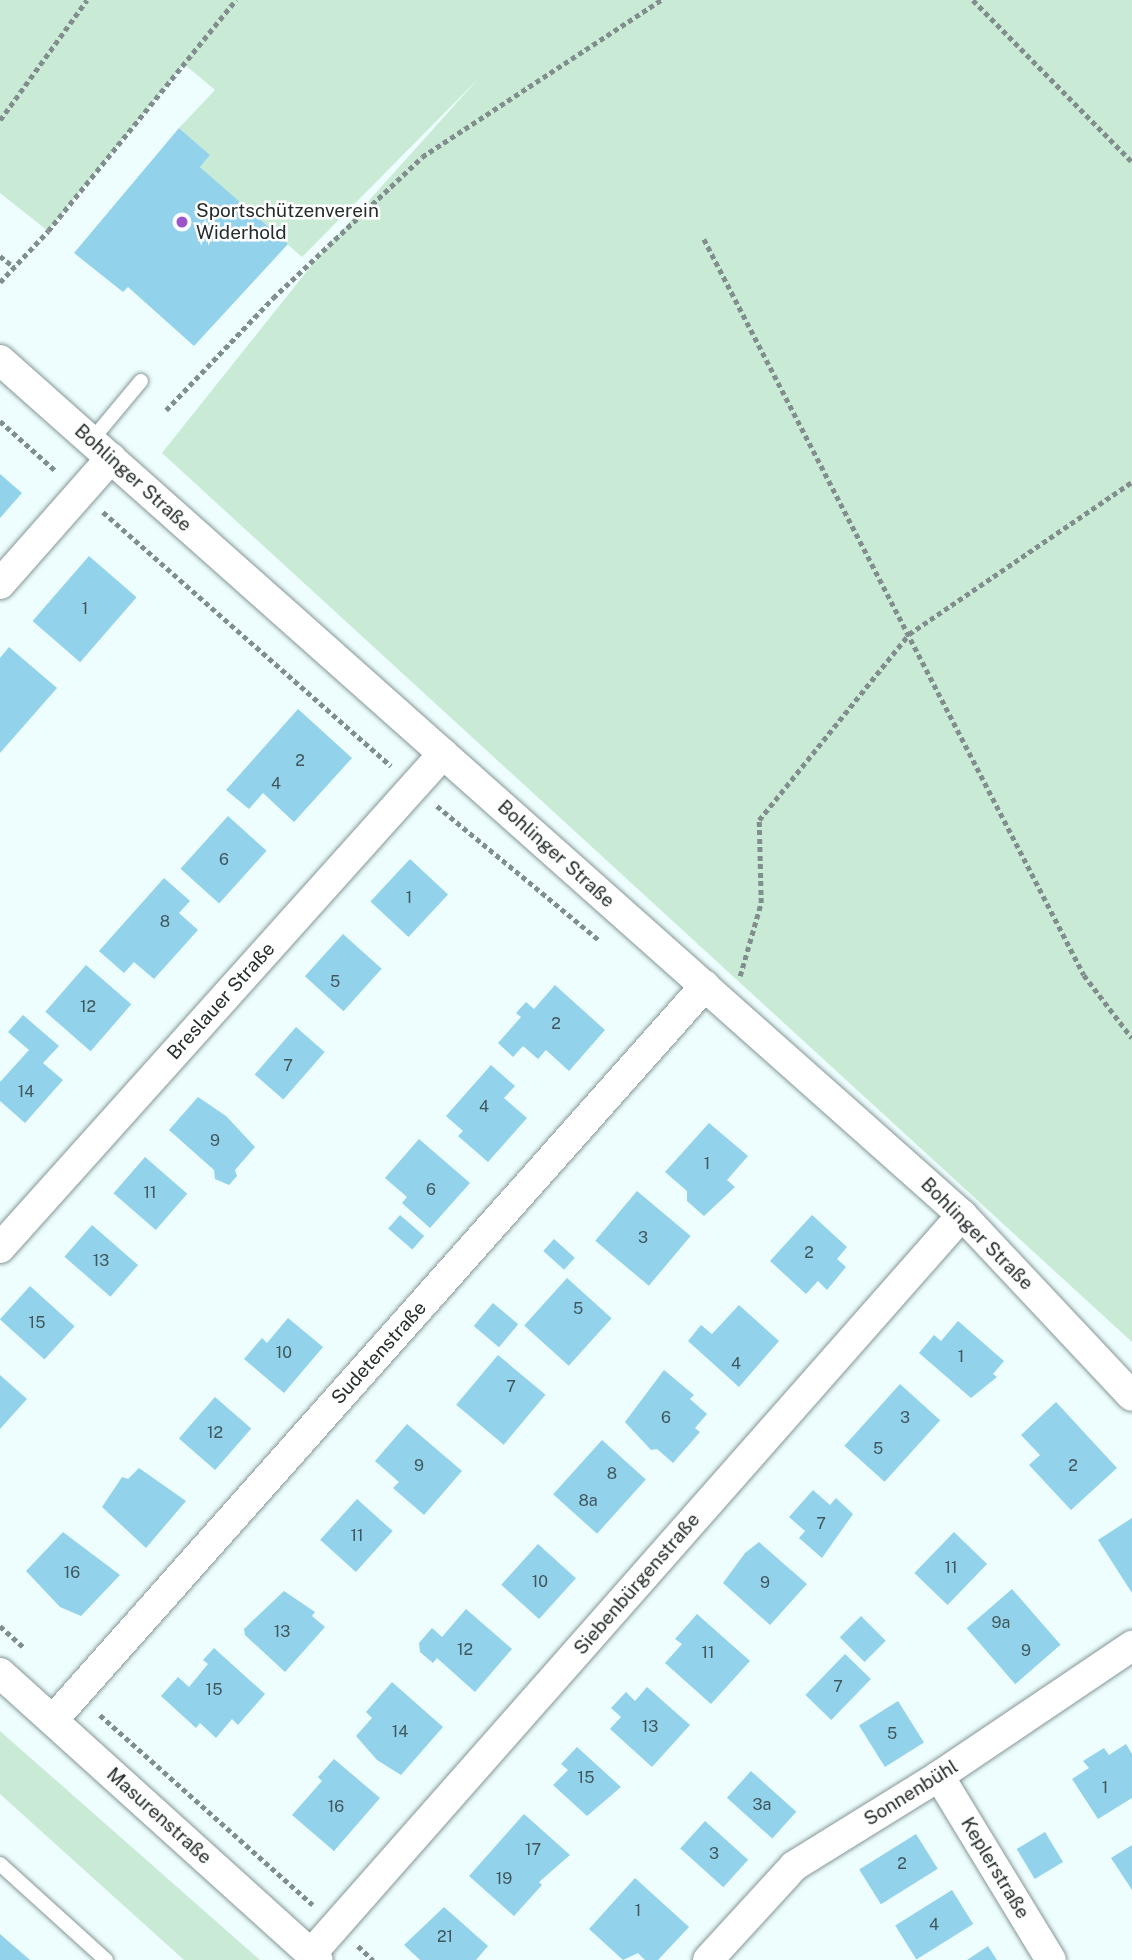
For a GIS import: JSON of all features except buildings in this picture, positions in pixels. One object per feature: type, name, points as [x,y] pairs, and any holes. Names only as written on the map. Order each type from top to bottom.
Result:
[{"type":"street","name":"Bohlinger Straße","points":[[0,360],[962,1215],[1132,1396]]},
{"type":"street","points":[[0,584],[81,492],[101,450]]},
{"type":"street","name":"Breslauer Straße","points":[[0,1248],[443,754]]},
{"type":"street","name":"Sudetenstraße","points":[[53,1720],[705,986]]},
{"type":"street","name":"Siebenbürgenstraße","points":[[315,1957],[336,1926],[962,1215]]},
{"type":"street","name":"Sonnenbühl","points":[[708,1960],[794,1866],[939,1776],[1132,1646]]},
{"type":"street","name":"Masurenstraße","points":[[0,1673],[315,1957]]},
{"type":"street","name":"Keplerstraße","points":[[939,1776],[1051,1960]]},
{"type":"lane","points":[[101,450],[141,381]]},
{"type":"lane","points":[[0,1864],[106,1960]]},
{"type":"path","points":[[0,120],[88,0]]},
{"type":"path","points":[[0,282],[236,0]]},
{"type":"path","points":[[166,410],[273,298],[422,158],[661,0]]},
{"type":"path","points":[[973,0],[1132,162]]},
{"type":"path","points":[[704,239],[1084,975],[1132,1038]]},
{"type":"path","points":[[0,256],[14,267]]},
{"type":"path","points":[[0,421],[413,786],[605,945]]},
{"type":"path","points":[[729,1007],[752,945],[761,903],[759,820],[909,634],[1132,482]]},
{"type":"path","points":[[0,1626],[29,1652]]},
{"type":"path","points":[[78,1691],[373,1960]]},
{"type":"green space","points":[[0,0],[1132,0],[1132,1342],[162,453],[319,256],[479,78],[302,257],[200,167],[210,155],[179,128],[215,90],[184,64],[48,231],[0,193]]},
{"type":"green space","points":[[0,1731],[260,1960],[184,1960],[0,1794]]},
{"type":"place","name":"Sportschützenverein Widerhold","points":[[182,222]]}]
